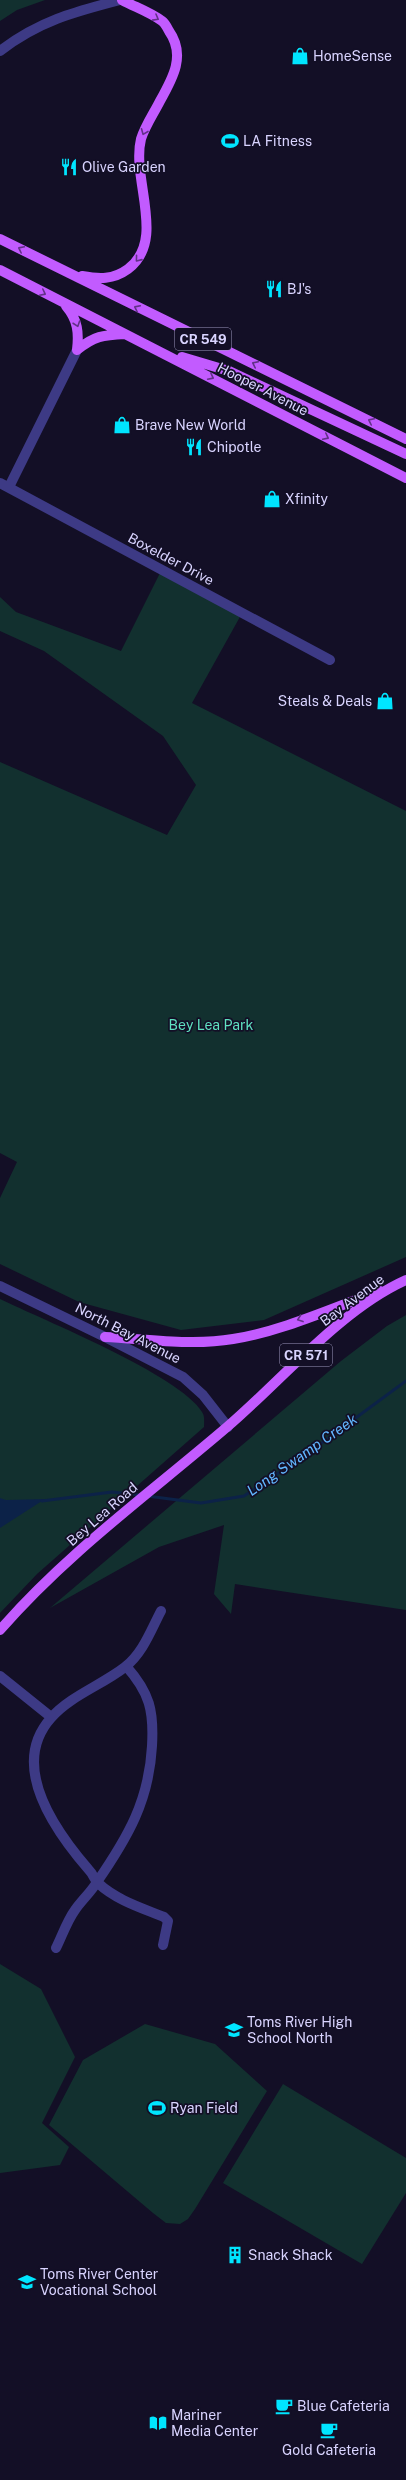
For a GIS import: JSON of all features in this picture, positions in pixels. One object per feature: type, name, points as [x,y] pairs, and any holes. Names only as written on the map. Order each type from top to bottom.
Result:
[{"type":"main road","points":[[69,274],[99,280],[120,275],[132,266],[142,253],[147,238],[140,159],[141,140],[173,79],[177,67],[178,53],[174,37],[164,22],[121,0]]},
{"type":"main road","name":"Hooper Avenue","points":[[0,238],[69,274],[406,439]]},
{"type":"main road","name":"Hooper Avenue","points":[[0,270],[161,351],[406,478]]},
{"type":"main road","points":[[62,302],[74,315],[79,331],[78,350]]},
{"type":"main road","points":[[78,350],[91,339],[106,334],[126,334]]},
{"type":"main road","points":[[161,351],[229,371],[406,454]]},
{"type":"main road","name":"Bay Avenue","points":[[228,1427],[339,1325],[389,1287],[406,1280]]},
{"type":"main road","points":[[105,1336],[192,1341],[233,1339],[268,1330],[389,1287]]},
{"type":"main road","name":"Bey Lea Road","points":[[0,1630],[34,1593],[138,1501],[228,1427]]},
{"type":"street","points":[[0,52],[17,38],[60,16],[121,0]]},
{"type":"street","points":[[4,485],[78,350]]},
{"type":"street","name":"Boxelder Drive","points":[[4,485],[330,660]]},
{"type":"street","name":"North Bay Avenue","points":[[0,1286],[105,1336],[183,1377],[202,1395],[228,1427]]},
{"type":"street","points":[[161,1611],[142,1649],[126,1666],[51,1717],[35,1743],[33,1758],[35,1779],[40,1793],[72,1851],[91,1872],[97,1882],[129,1903],[164,1917],[168,1921],[163,1945]]},
{"type":"street","points":[[56,1948],[74,1911],[97,1882],[136,1818],[151,1775],[153,1730],[150,1705],[142,1685],[126,1666]]},
{"type":"street","points":[[0,1676],[51,1717]]},
{"type":"green space","points":[[0,0],[45,0],[17,10],[0,21]]},
{"type":"green space","name":"Bey Lea Park","points":[[161,571],[241,615],[192,703],[406,811],[406,1257],[264,1320],[181,1330],[79,1302],[0,1264],[0,1198],[17,1162],[0,1153],[0,762],[167,835],[196,785],[163,736],[44,651],[0,631],[0,597],[16,612],[121,651]]},
{"type":"green space","points":[[0,1299],[77,1334],[140,1366],[167,1382],[189,1397],[202,1412],[204,1415],[204,1427],[37,1574],[0,1613]]},
{"type":"green space","points":[[406,1315],[406,1610],[235,1584],[231,1614],[214,1594],[224,1525],[159,1547],[50,1608],[341,1361],[387,1326]]},
{"type":"green space","points":[[0,1964],[41,1989],[75,2057],[42,2123],[69,2147],[60,2165],[0,2173]]},
{"type":"green space","name":"Ryan Field","points":[[145,2024],[215,2044],[267,2091],[195,2209],[188,2219],[180,2224],[166,2223],[49,2125],[83,2060]]},
{"type":"green space","points":[[283,2084],[406,2158],[406,2193],[362,2264],[223,2183]]},
{"type":"water","points":[[0,1498],[6,1500],[45,1499],[0,1528]]},
{"type":"waterway","name":"Long Swamp Creek","points":[[147,1496],[201,1503],[244,1496],[304,1456],[406,1381]]},
{"type":"waterway","name":"Long Swamp Creek","points":[[42,1501],[112,1492],[140,1495]]},
{"type":"place","name":"HomeSense","points":[[300,56]]},
{"type":"place","name":"LA Fitness","points":[[230,141]]},
{"type":"place","name":"Olive Garden","points":[[69,167]]},
{"type":"place","name":"BJ's","points":[[274,289]]},
{"type":"place","name":"Brave New World","points":[[122,425]]},
{"type":"place","name":"Chipotle","points":[[194,447]]},
{"type":"place","name":"Xfinity","points":[[272,499]]},
{"type":"place","name":"Steals & Deals","points":[[385,701]]},
{"type":"place","name":"Toms River High School North","points":[[234,2030]]},
{"type":"place","name":"Ryan Field","points":[[157,2108]]},
{"type":"place","name":"Snack Shack","points":[[235,2255]]},
{"type":"place","name":"Toms River Center Vocational School","points":[[27,2282]]},
{"type":"place","name":"Blue Cafeteria","points":[[284,2406]]},
{"type":"place","name":"Mariner Media Center","points":[[158,2423]]},
{"type":"place","name":"Gold Cafeteria","points":[[329,2430]]}]
